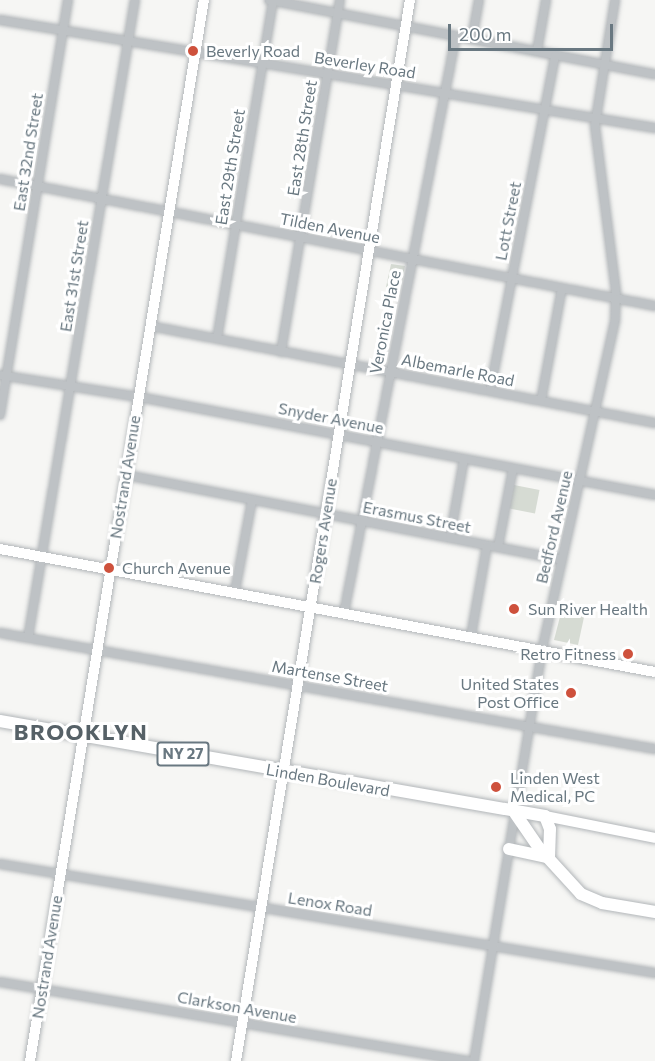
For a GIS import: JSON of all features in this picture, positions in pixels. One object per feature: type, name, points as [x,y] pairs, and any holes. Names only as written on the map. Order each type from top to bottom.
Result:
[{"type":"highway","name":"Linden Boulevard","points":[[0,722],[515,813],[523,812],[544,816]]},
{"type":"highway","points":[[515,813],[549,858],[581,894],[591,900],[655,912]]},
{"type":"highway","points":[[544,816],[550,829],[549,858]]},
{"type":"highway","points":[[509,849],[549,858]]},
{"type":"main road","name":"Nostrand Avenue","points":[[30,1061],[204,0]]},
{"type":"main road","name":"Rogers Avenue","points":[[236,1061],[410,0]]},
{"type":"main road","points":[[0,549],[235,591],[655,672]]},
{"type":"main road","name":"Linden Boulevard","points":[[544,816],[655,838]]},
{"type":"street","name":"East 32nd Street","points":[[0,415],[3,375],[38,186],[68,0]]},
{"type":"street","name":"East 31st Street","points":[[28,638],[135,0]]},
{"type":"street","points":[[272,0],[655,74]]},
{"type":"street","name":"East 29th Street","points":[[217,339],[272,0]]},
{"type":"street","name":"East 28th Street","points":[[282,352],[340,0]]},
{"type":"street","points":[[472,39],[479,0]]},
{"type":"street","points":[[537,51],[546,0]]},
{"type":"street","name":"Bedford Avenue","points":[[474,1061],[542,650],[614,328],[616,299],[596,145],[596,117],[615,0]]},
{"type":"street","name":"Beverley Road","points":[[0,20],[655,128]]},
{"type":"street","name":"Veronica Place","points":[[344,613],[456,36]]},
{"type":"street","name":"Lott Street","points":[[490,391],[555,56]]},
{"type":"street","name":"Tilden Avenue","points":[[0,179],[655,306]]},
{"type":"street","points":[[541,401],[562,288]]},
{"type":"street","name":"Albemarle Road","points":[[150,326],[655,423]]},
{"type":"street","name":"Snyder Avenue","points":[[3,375],[139,397],[655,495]]},
{"type":"street","points":[[450,538],[464,459]]},
{"type":"street","points":[[498,547],[513,468]]},
{"type":"street","name":"Erasmus Street","points":[[126,476],[562,560]]},
{"type":"street","points":[[235,591],[252,500]]},
{"type":"street","points":[[471,636],[487,545]]},
{"type":"street","name":"Martense Street","points":[[0,633],[655,749]]},
{"type":"street","name":"Lenox Road","points":[[0,864],[655,973]]},
{"type":"street","name":"Clarkson Avenue","points":[[0,982],[469,1061]]},
{"type":"shaded area","points":[[391,264],[405,266],[399,296],[389,294],[390,288],[386,287]]},
{"type":"shaded area","points":[[514,485],[540,490],[535,514],[509,509]]},
{"type":"shaded area","points":[[563,605],[586,608],[578,645],[554,640]]},
{"type":"place","name":"Beverly Road","points":[[193,51]]},
{"type":"place","name":"Church Avenue","points":[[109,568]]},
{"type":"place","name":"Sun River Health","points":[[514,609]]},
{"type":"place","name":"Retro Fitness","points":[[628,654]]},
{"type":"place","name":"United States Post Office","points":[[571,693]]},
{"type":"place","name":"Linden West Medical, PC","points":[[496,787]]},
{"type":"district","name":"BROOKLYN","points":[[81,732]]}]
